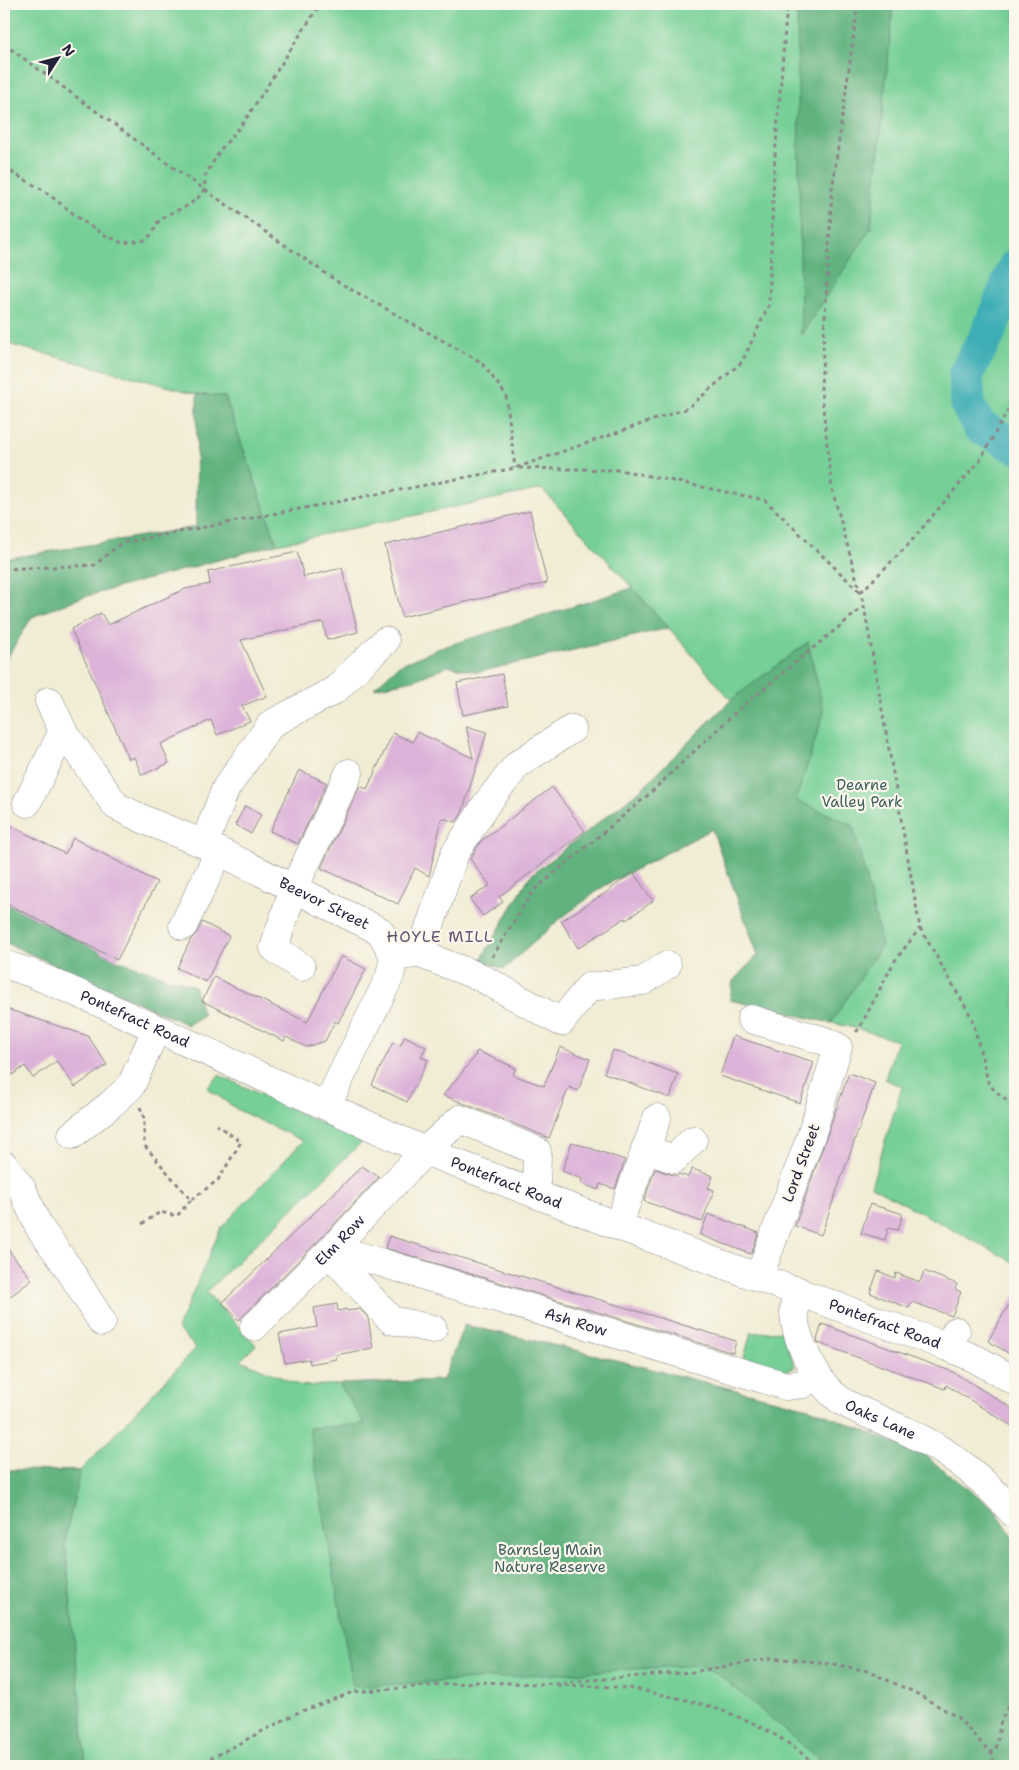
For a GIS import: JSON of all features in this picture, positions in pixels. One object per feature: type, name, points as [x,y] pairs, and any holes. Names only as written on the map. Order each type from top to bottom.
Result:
[{"type":"main road","points":[[183,926],[211,848],[226,788],[271,724],[335,690],[385,641]]},
{"type":"main road","name":"Beevor Street","points":[[49,701],[62,731],[116,806],[211,848],[293,890],[380,931],[407,955]]},
{"type":"main road","points":[[327,1105],[390,976],[407,955],[455,853],[486,803],[518,764],[572,729]]},
{"type":"main road","points":[[27,803],[62,731]]},
{"type":"main road","points":[[301,967],[274,948],[293,890],[349,773]]},
{"type":"main road","points":[[407,955],[480,977],[561,1022],[589,987],[643,981],[667,965]]},
{"type":"main road","name":"Pontefract Road","points":[[4,964],[90,998],[425,1150],[536,1194],[759,1277],[952,1339],[976,1359],[1015,1380]]},
{"type":"main road","points":[[751,1019],[825,1041],[838,1047]]},
{"type":"main road","points":[[72,1135],[131,1086],[156,1029]]},
{"type":"main road","name":"Lord Street","points":[[759,1277],[812,1133],[838,1047]]},
{"type":"main road","points":[[618,1226],[657,1118]]},
{"type":"main road","name":"Elm Row","points":[[254,1327],[333,1248],[425,1150],[460,1120],[537,1151],[536,1194]]},
{"type":"main road","points":[[646,1149],[674,1159],[692,1140]]},
{"type":"main road","points":[[4,1165],[22,1189],[39,1226]]},
{"type":"main road","points":[[4,1191],[39,1226],[102,1322]]},
{"type":"main road","points":[[333,1248],[337,1262],[391,1320],[433,1329]]},
{"type":"main road","name":"Ash Row","points":[[333,1248],[786,1386],[803,1384],[816,1373]]},
{"type":"main road","name":"Oaks Lane","points":[[797,1290],[794,1309],[803,1350],[828,1391],[844,1403],[918,1437],[958,1461],[998,1494],[1015,1515]]},
{"type":"path","points":[[4,168],[43,190],[84,222],[122,243],[145,240],[152,234],[158,222],[189,205],[200,196],[204,190],[206,174],[221,149],[244,122],[320,4]]},
{"type":"path","points":[[4,569],[95,565],[120,543],[515,468],[688,408],[742,362],[769,305],[774,169],[787,4]]},
{"type":"path","points":[[858,4],[832,190],[821,389],[832,489],[864,606],[920,928],[972,1018],[989,1085],[1015,1108]]},
{"type":"path","points":[[4,44],[204,190],[338,282],[482,362],[506,395],[515,468]]},
{"type":"path","points":[[861,593],[907,546],[980,460],[1009,408],[1015,386]]},
{"type":"path","points":[[1009,408],[1015,409]]},
{"type":"path","points":[[515,468],[620,470],[764,500],[861,593]]},
{"type":"path","points":[[480,977],[533,891],[647,796],[739,709],[864,606]]},
{"type":"path","points":[[838,1047],[859,1029],[894,962],[920,928]]},
{"type":"path","points":[[131,1086],[144,1118],[144,1145],[191,1200]]},
{"type":"path","points":[[142,1224],[160,1212],[177,1216],[191,1200],[218,1180],[241,1142],[217,1125]]},
{"type":"path","points":[[541,1684],[693,1672],[772,1658],[829,1663],[867,1671],[914,1692],[957,1717],[991,1752],[995,1766]]},
{"type":"path","points":[[196,1766],[297,1713],[353,1692],[477,1682],[627,1688],[677,1698],[728,1712],[775,1734],[816,1766]]},
{"type":"path","points":[[991,1752],[996,1750],[1000,1724],[1015,1691]]},
{"type":"green space","name":"Dearne Valley Park","points":[[4,4],[1015,4],[1015,1263],[871,1186],[902,1087],[885,1079],[897,1041],[859,1029],[730,1000],[733,981],[758,955],[712,829],[604,886],[560,919],[504,969],[481,960],[530,876],[639,791],[731,700],[669,628],[542,489],[277,544],[225,397],[197,394],[4,343]]},
{"type":"green space","points":[[797,4],[892,4],[871,228],[801,335]]},
{"type":"green space","points":[[197,394],[225,397],[277,544],[80,598],[32,617],[4,663],[4,559],[196,527]]},
{"type":"green space","points":[[632,588],[669,628],[479,672],[448,666],[414,680],[374,688],[399,665],[440,648]]},
{"type":"green space","points":[[808,642],[824,712],[796,800],[853,825],[882,945],[831,1023],[730,1000],[733,981],[758,955],[712,829],[604,886],[560,919],[504,969],[481,960],[530,876],[639,791],[731,700]]},
{"type":"green space","points":[[4,902],[117,960],[194,986],[203,1015],[188,1025],[4,942]]},
{"type":"green space","name":"Barnsley Main Nature Reserve","points":[[219,1075],[362,1142],[206,1292],[256,1345],[241,1360],[301,1386],[443,1380],[464,1325],[575,1350],[812,1409],[1015,1540],[1015,1766],[4,1766],[4,1470],[80,1471],[196,1348],[177,1329],[221,1228],[303,1141],[238,1110],[207,1088]]},
{"type":"green space","points":[[464,1325],[575,1350],[812,1409],[924,1455],[995,1509],[1015,1540],[1015,1766],[828,1766],[717,1673],[697,1665],[353,1687],[309,1428],[365,1424],[339,1384],[443,1380]]},
{"type":"green space","points":[[782,1331],[795,1367],[778,1374],[742,1364],[751,1333]]},
{"type":"green space","points":[[4,1470],[80,1471],[65,1540],[86,1766],[4,1766]]},
{"type":"building","points":[[530,511],[547,583],[402,617],[385,545]]},
{"type":"building","points":[[297,552],[304,577],[342,568],[358,632],[327,640],[323,622],[241,640],[267,696],[242,706],[250,721],[217,735],[211,720],[161,744],[169,763],[142,775],[134,757],[129,759],[71,629],[101,613],[108,625],[185,589],[210,584],[208,572]]},
{"type":"building","points":[[502,674],[508,706],[463,715],[457,683]]},
{"type":"building","points":[[466,726],[487,732],[462,813],[456,822],[442,818],[429,876],[415,868],[398,904],[321,868],[360,786],[367,789],[393,733],[413,742],[417,732],[473,758]]},
{"type":"building","points":[[299,770],[327,783],[298,844],[270,831]]},
{"type":"building","points":[[552,787],[585,831],[499,897],[503,902],[483,916],[470,899],[490,885],[470,859],[481,841]]},
{"type":"building","points":[[245,806],[261,815],[251,834],[235,825]]},
{"type":"building","points":[[4,822],[65,854],[73,838],[157,882],[117,960],[4,902]]},
{"type":"building","points":[[633,872],[653,901],[626,920],[625,918],[578,948],[561,921],[607,892]]},
{"type":"building","points":[[202,922],[229,936],[206,982],[177,968],[191,939],[197,933]]},
{"type":"building","points":[[341,956],[366,969],[338,1023],[335,1021],[325,1041],[306,1047],[286,1037],[284,1041],[202,1001],[214,977],[307,1022]]},
{"type":"building","points":[[4,1008],[88,1036],[107,1065],[75,1087],[57,1061],[33,1078],[25,1066],[4,1081]]},
{"type":"building","points":[[405,1036],[426,1047],[421,1057],[428,1060],[407,1102],[372,1085],[393,1042],[400,1046]]},
{"type":"building","points":[[733,1036],[814,1062],[800,1103],[720,1076]]},
{"type":"building","points":[[560,1047],[590,1059],[578,1091],[569,1087],[549,1138],[443,1095],[474,1058],[477,1051],[516,1068],[513,1075],[544,1086]]},
{"type":"building","points":[[613,1050],[678,1074],[670,1098],[604,1073]]},
{"type":"building","points":[[849,1073],[875,1083],[821,1235],[795,1226]]},
{"type":"building","points":[[572,1142],[625,1160],[615,1189],[600,1184],[598,1190],[581,1183],[582,1179],[562,1171]]},
{"type":"building","points":[[362,1166],[379,1177],[239,1320],[222,1303]]},
{"type":"building","points":[[655,1169],[676,1176],[679,1174],[688,1177],[692,1169],[713,1176],[708,1188],[714,1190],[702,1222],[644,1201]]},
{"type":"building","points":[[870,1204],[903,1214],[898,1230],[888,1228],[885,1240],[861,1233]]},
{"type":"building","points":[[708,1214],[759,1233],[751,1254],[700,1235]]},
{"type":"building","points":[[389,1236],[736,1341],[733,1353],[385,1248]]},
{"type":"building","points":[[4,1244],[32,1280],[4,1301]]},
{"type":"building","points":[[878,1271],[895,1278],[896,1273],[920,1282],[924,1271],[957,1284],[955,1289],[961,1292],[952,1316],[912,1302],[909,1308],[870,1293]]},
{"type":"building","points":[[1015,1294],[1015,1357],[988,1341]]},
{"type":"building","points":[[337,1304],[338,1311],[360,1309],[368,1318],[373,1348],[336,1355],[337,1359],[310,1364],[309,1359],[285,1363],[279,1334],[317,1327],[314,1308]]},
{"type":"building","points":[[822,1324],[953,1372],[1015,1410],[1015,1428],[946,1385],[945,1389],[818,1343],[817,1340]]},
{"type":"waterway","points":[[1015,267],[987,336],[966,373],[968,405],[979,426],[1015,446]]},
{"type":"district","name":"HOYLE MILL","points":[[440,936]]}]
